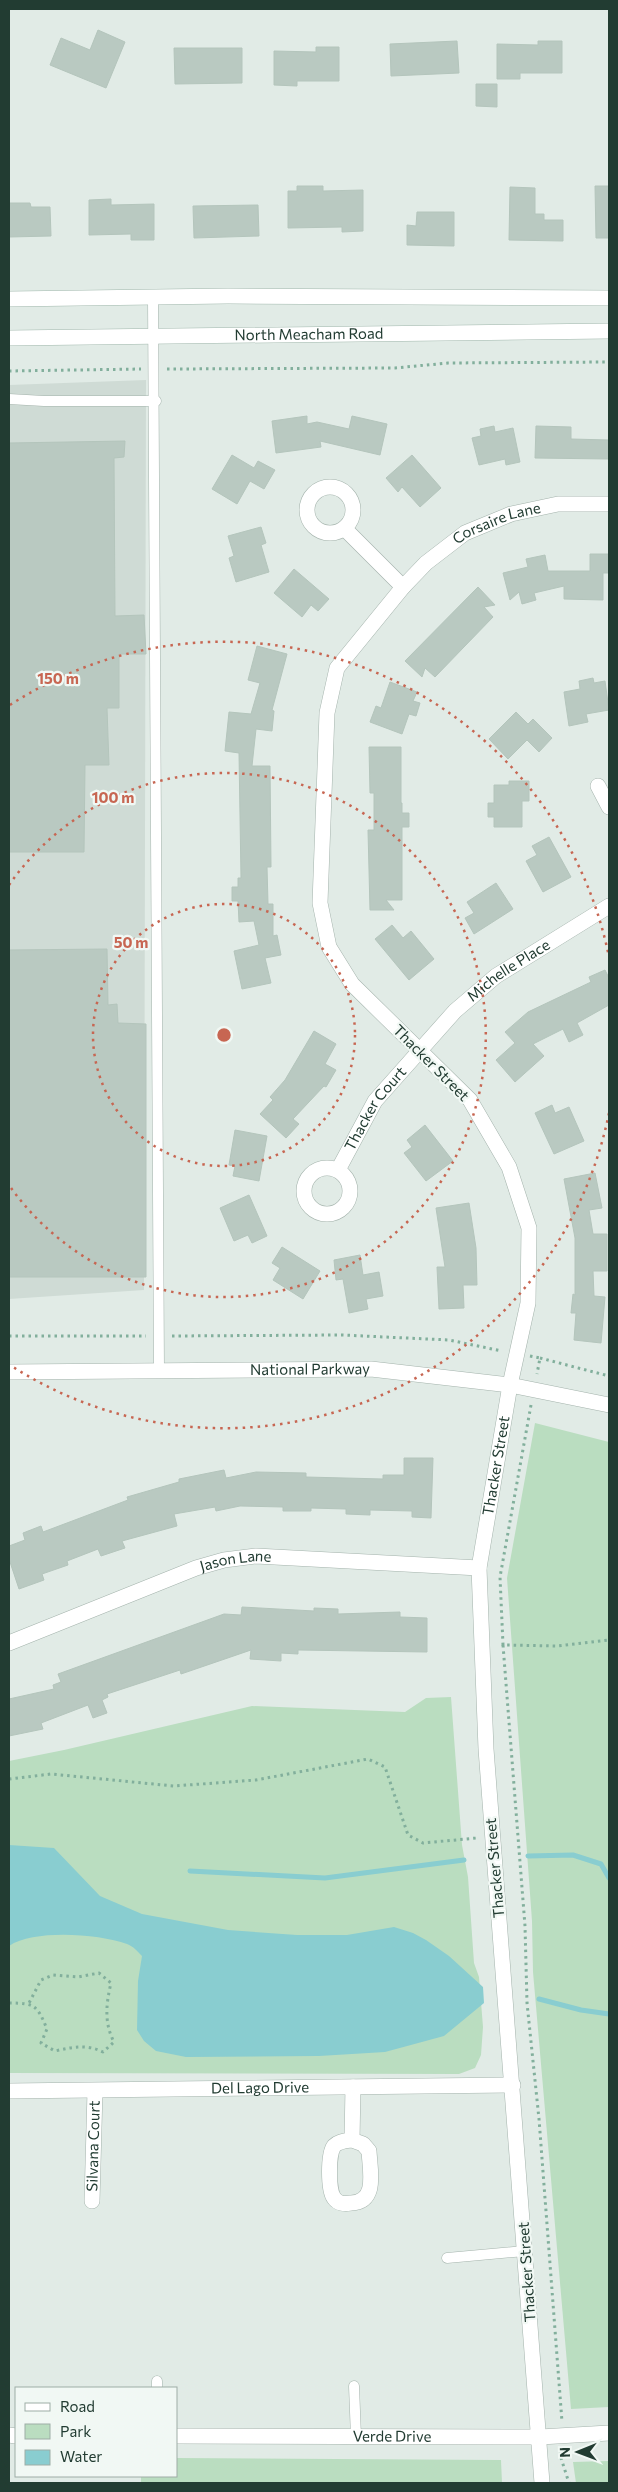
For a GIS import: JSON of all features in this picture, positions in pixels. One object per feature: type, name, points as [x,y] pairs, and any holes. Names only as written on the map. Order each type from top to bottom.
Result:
[{"type":"street","points":[[9,299],[256,296],[609,298]]},
{"type":"street","name":"North Meacham Road","points":[[9,338],[609,332]]},
{"type":"street","name":"Corsaire Lane","points":[[403,587],[426,563],[465,533],[510,514],[558,504],[609,504]]},
{"type":"street","points":[[345,529],[403,587]]},
{"type":"street","name":"Thacker Street","points":[[403,587],[337,668],[328,713],[320,903],[329,947],[352,984],[470,1100],[509,1167],[529,1228],[528,1303],[510,1385],[479,1568],[486,1749],[526,2250],[542,2483]]},
{"type":"street","points":[[598,786],[609,806]]},
{"type":"street","name":"Michelle Place","points":[[419,1050],[456,1011],[496,976],[609,906]]},
{"type":"street","name":"Thacker Court","points":[[338,1170],[375,1101],[419,1050]]},
{"type":"street","name":"National Parkway","points":[[9,1372],[371,1369],[510,1385],[609,1405]]},
{"type":"street","name":"Jason Lane","points":[[9,1643],[196,1568],[224,1560],[256,1556],[479,1568]]},
{"type":"street","name":"Del Lago Drive","points":[[9,2091],[513,2085]]},
{"type":"street","points":[[352,2140],[353,2087]]},
{"type":"street","name":"Silvana Court","points":[[92,2201],[95,2091]]},
{"type":"street","name":"Verde Drive","points":[[178,2436],[540,2437],[609,2433]]},
{"type":"lane","points":[[154,298],[156,368],[159,1370]]},
{"type":"lane","points":[[9,399],[44,402],[156,401]]},
{"type":"lane","points":[[447,2258],[526,2250]]},
{"type":"lane","points":[[354,2386],[356,2437]]},
{"type":"path","points":[[9,371],[156,368],[395,368],[448,363],[609,362]]},
{"type":"path","points":[[9,1336],[342,1335],[449,1340],[540,1358],[609,1376]]},
{"type":"path","points":[[540,1358],[500,1577],[503,1645],[525,1926],[526,1987],[540,2119],[563,2417],[561,2458],[569,2483]]},
{"type":"path","points":[[503,1645],[557,1646],[609,1640]]},
{"type":"path","points":[[9,1779],[51,1774],[174,1786],[256,1780],[368,1759],[385,1767],[408,1835],[423,1843],[518,1834]]},
{"type":"path","points":[[9,2003],[29,2003],[39,2010],[47,2029],[41,2043],[55,2051],[75,2046],[93,2046],[104,2052],[114,2042],[108,2031],[106,2004],[111,1983],[99,1973],[78,1977],[53,1975],[40,1980],[29,2003]]},
{"type":"shaded area","points":[[146,380],[144,1290],[9,1299],[9,385]]},
{"type":"green space","points":[[535,1423],[609,1442],[609,2407],[571,2409],[533,1972],[532,1921],[507,1578]]},
{"type":"green space","points":[[451,1697],[462,1845],[468,1877],[474,1963],[479,1977],[483,2027],[481,2055],[475,2068],[459,2074],[9,2073],[9,1761],[252,1706],[405,1712],[426,1698]]},
{"type":"green space","points":[[178,2458],[501,2460],[502,2483],[141,2483],[141,2477],[178,2477]]},
{"type":"green space","points":[[609,2461],[609,2483],[576,2483],[573,2462]]},
{"type":"water","points":[[9,1845],[54,1848],[100,1896],[142,1914],[228,1930],[297,1935],[347,1935],[394,1927],[413,1933],[449,1956],[483,1987],[484,2003],[444,2036],[385,2052],[319,2056],[186,2057],[156,2051],[144,2041],[137,2030],[138,1981],[142,1956],[131,1946],[100,1938],[50,1935],[34,1937],[9,1946]]},
{"type":"building","points":[[98,30],[125,42],[106,88],[50,65],[61,38],[90,50]]},
{"type":"building","points":[[457,41],[459,73],[391,76],[390,44]]},
{"type":"building","points":[[538,41],[562,41],[562,73],[520,73],[520,79],[497,79],[497,44],[538,45]]},
{"type":"building","points":[[316,47],[339,47],[339,81],[297,81],[297,86],[274,85],[274,51],[316,52]]},
{"type":"building","points":[[174,48],[242,48],[242,83],[175,84]]},
{"type":"building","points":[[476,84],[497,84],[497,107],[476,106]]},
{"type":"building","points":[[297,186],[323,186],[323,191],[363,190],[363,231],[342,232],[342,227],[288,228],[288,191],[297,191]]},
{"type":"building","points":[[595,186],[609,186],[609,238],[596,238]]},
{"type":"building","points":[[510,187],[535,188],[535,214],[544,214],[544,220],[563,220],[563,241],[509,240]]},
{"type":"building","points":[[111,199],[111,205],[154,204],[154,240],[131,240],[131,234],[89,235],[89,200]]},
{"type":"building","points":[[9,203],[30,203],[31,207],[50,207],[51,236],[9,237]]},
{"type":"building","points":[[258,205],[259,236],[194,238],[193,206]]},
{"type":"building","points":[[417,212],[454,212],[454,246],[407,245],[407,225],[416,226]]},
{"type":"building","points":[[307,416],[307,424],[317,422],[349,429],[352,416],[387,424],[380,455],[320,441],[321,447],[276,453],[272,421]]},
{"type":"building","points":[[494,426],[495,432],[513,428],[520,462],[506,465],[505,459],[479,465],[472,438],[481,436],[480,429]]},
{"type":"building","points":[[536,426],[571,427],[571,439],[609,440],[609,459],[535,458]]},
{"type":"building","points":[[125,441],[124,457],[114,458],[115,616],[144,615],[146,654],[119,654],[119,708],[107,708],[109,765],[85,765],[84,852],[9,852],[9,443]]},
{"type":"building","points":[[232,455],[254,468],[258,461],[275,470],[264,489],[250,481],[237,504],[212,489]]},
{"type":"building","points":[[412,455],[441,488],[420,507],[402,487],[398,492],[386,478]]},
{"type":"building","points":[[261,527],[266,543],[261,545],[269,572],[236,582],[229,558],[234,556],[228,536]]},
{"type":"building","points":[[590,554],[609,554],[609,573],[603,573],[603,600],[564,599],[564,586],[534,593],[536,600],[522,604],[519,592],[510,600],[503,573],[528,567],[526,559],[545,555],[548,571],[590,571]]},
{"type":"building","points":[[294,569],[329,599],[318,611],[311,605],[302,617],[274,593]]},
{"type":"building","points":[[478,587],[495,605],[484,607],[493,617],[435,677],[425,668],[422,677],[405,661]]},
{"type":"building","points":[[257,646],[287,654],[272,710],[274,711],[272,731],[256,729],[252,766],[270,766],[271,867],[267,867],[268,904],[273,904],[273,936],[277,935],[281,955],[265,958],[271,983],[242,989],[234,951],[259,945],[254,921],[239,922],[238,901],[232,901],[232,887],[238,887],[238,878],[241,878],[239,753],[225,751],[229,712],[251,714],[260,683],[248,680]]},
{"type":"building","points":[[593,678],[594,683],[605,681],[609,710],[586,714],[588,722],[569,726],[564,692],[580,689],[579,681]]},
{"type":"building","points":[[390,682],[417,692],[413,701],[420,703],[416,716],[409,714],[402,734],[370,722],[376,706],[381,708]]},
{"type":"building","points":[[516,712],[528,724],[533,719],[552,738],[539,752],[527,740],[508,759],[489,739]]},
{"type":"building","points":[[369,747],[401,747],[402,813],[409,813],[409,827],[402,827],[402,900],[386,900],[394,910],[370,910],[368,830],[374,830],[374,793],[370,793]]},
{"type":"building","points":[[509,781],[529,781],[529,801],[522,801],[522,827],[494,827],[494,817],[488,817],[488,803],[494,803],[494,785],[509,785]]},
{"type":"building","points":[[549,837],[571,877],[543,892],[526,861],[537,855],[532,846]]},
{"type":"building","points":[[496,883],[513,909],[474,934],[465,918],[474,913],[467,902]]},
{"type":"building","points":[[392,925],[403,938],[411,931],[434,959],[409,980],[375,939]]},
{"type":"building","points":[[107,949],[108,1005],[117,1004],[118,1023],[146,1024],[146,1277],[9,1277],[9,950]]},
{"type":"building","points":[[605,970],[609,978],[609,1005],[577,1023],[583,1035],[569,1042],[563,1029],[533,1044],[544,1056],[515,1082],[496,1060],[515,1043],[505,1032],[528,1012],[591,982],[589,977]]},
{"type":"building","points":[[314,1031],[336,1044],[325,1064],[336,1070],[326,1087],[324,1086],[293,1119],[299,1124],[286,1138],[260,1114],[273,1100],[270,1097],[285,1080]]},
{"type":"building","points":[[552,1105],[555,1113],[569,1107],[584,1141],[554,1154],[535,1113]]},
{"type":"building","points":[[425,1125],[453,1161],[426,1181],[404,1153],[412,1147],[407,1140]]},
{"type":"building","points":[[235,1130],[267,1136],[259,1181],[233,1176],[235,1166],[229,1165]]},
{"type":"building","points":[[595,1173],[602,1208],[589,1210],[593,1234],[607,1234],[607,1271],[593,1271],[594,1296],[605,1297],[601,1343],[574,1340],[576,1313],[571,1313],[573,1294],[575,1295],[575,1238],[564,1179]]},
{"type":"building","points":[[249,1195],[267,1236],[252,1243],[248,1235],[234,1241],[220,1208]]},
{"type":"building","points":[[469,1203],[476,1248],[477,1285],[463,1285],[464,1308],[439,1309],[437,1267],[445,1267],[436,1208]]},
{"type":"building","points":[[282,1247],[320,1271],[303,1299],[273,1280],[280,1268],[272,1263]]},
{"type":"building","points":[[360,1255],[363,1275],[379,1272],[383,1296],[366,1299],[368,1309],[349,1313],[343,1279],[336,1280],[334,1260]]},
{"type":"building","points":[[404,1458],[433,1458],[431,1518],[412,1517],[412,1511],[370,1510],[370,1515],[346,1514],[346,1509],[311,1508],[311,1511],[283,1511],[283,1507],[240,1506],[216,1511],[215,1507],[174,1514],[177,1526],[122,1541],[125,1548],[101,1556],[98,1549],[67,1561],[68,1565],[42,1574],[44,1580],[19,1589],[9,1559],[9,1546],[25,1540],[23,1533],[41,1526],[43,1532],[128,1500],[127,1497],[179,1482],[179,1479],[224,1470],[226,1478],[256,1472],[306,1473],[306,1477],[383,1479],[383,1475],[404,1475]]},
{"type":"building","points":[[242,1607],[314,1611],[314,1608],[338,1609],[338,1614],[400,1612],[400,1617],[427,1618],[427,1652],[298,1650],[298,1654],[281,1653],[281,1661],[250,1659],[251,1650],[181,1674],[180,1670],[107,1694],[108,1697],[102,1700],[107,1713],[93,1718],[88,1705],[41,1723],[43,1729],[9,1736],[9,1699],[54,1689],[53,1685],[61,1682],[58,1674],[224,1614],[241,1615]]},
{"type":"waterway","points":[[528,1856],[573,1855],[601,1864],[609,1878]]},
{"type":"waterway","points":[[190,1871],[325,1878],[464,1860]]},
{"type":"waterway","points":[[539,1999],[581,2010],[609,2014]]}]
